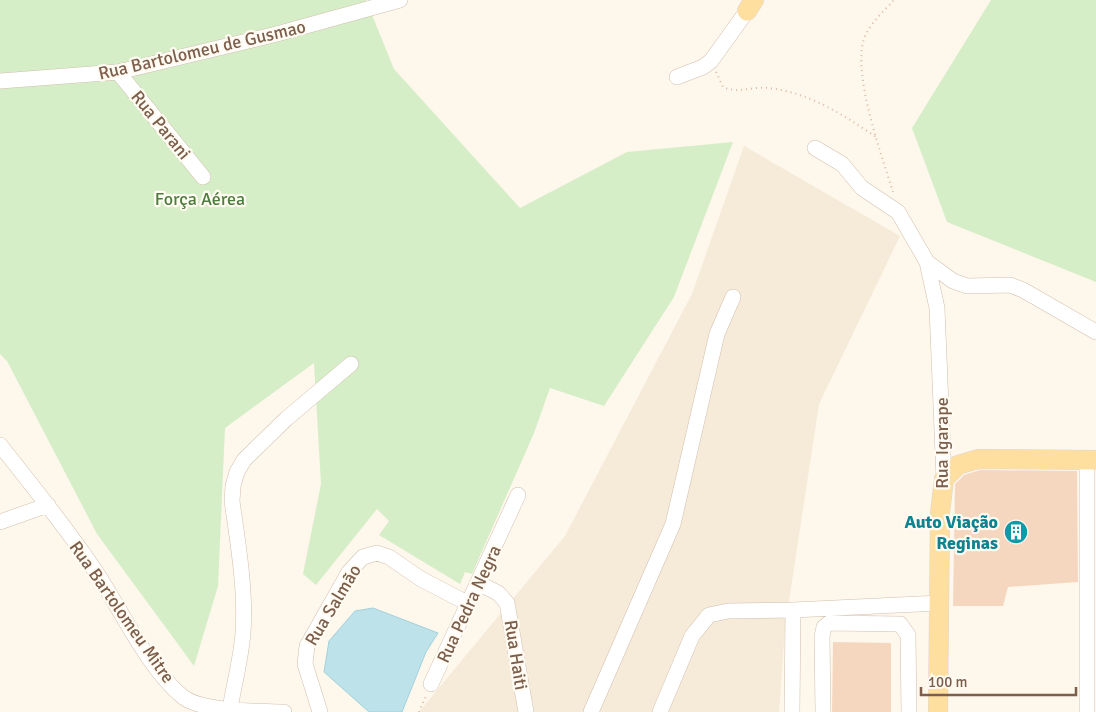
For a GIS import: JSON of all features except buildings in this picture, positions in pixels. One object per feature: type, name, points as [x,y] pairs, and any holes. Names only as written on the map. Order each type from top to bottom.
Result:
[{"type":"main road","points":[[944,479],[958,465],[978,459],[1092,460]]},
{"type":"main road","name":"Rua Igarape","points":[[938,712],[940,513],[944,479]]},
{"type":"street","name":"Rua Bartolomeu de Gusmao","points":[[0,81],[118,72],[273,35],[400,0]]},
{"type":"street","points":[[677,77],[703,68],[712,61],[750,6]]},
{"type":"street","name":"Rua Parani","points":[[118,72],[203,177]]},
{"type":"street","points":[[815,148],[842,164],[862,188],[898,212]]},
{"type":"street","name":"Rua Igarape","points":[[898,212],[927,262],[937,308],[942,376],[944,479]]},
{"type":"street","points":[[927,262],[953,281],[967,286],[1010,285],[1023,290],[1096,332]]},
{"type":"street","points":[[592,712],[673,524],[716,334],[733,297]]},
{"type":"street","points":[[230,709],[241,655],[244,610],[232,501],[233,486],[237,472],[244,460],[286,419],[351,364]]},
{"type":"street","name":"Rua Bartolomeu Mitre","points":[[0,444],[48,504],[94,570],[160,672],[184,698],[213,707],[284,712]]},
{"type":"street","points":[[1087,712],[1092,554],[1092,460]]},
{"type":"street","name":"Rua Pedra Negra","points":[[431,684],[518,495]]},
{"type":"street","points":[[0,522],[48,504]]},
{"type":"street","name":"Rua Salmão","points":[[320,712],[305,664],[307,646],[349,572],[363,557],[377,553],[389,557],[421,579],[469,604]]},
{"type":"street","name":"Rua Haiti","points":[[478,583],[498,593],[507,603],[526,712]]},
{"type":"street","points":[[660,712],[692,636],[709,615],[728,611],[940,603]]},
{"type":"street","points":[[792,712],[793,610]]},
{"type":"street","points":[[823,712],[822,637],[824,627],[829,623],[900,624],[908,634],[908,712]]},
{"type":"path","points":[[894,0],[868,31],[861,51],[862,76],[898,212]]},
{"type":"path","points":[[712,61],[723,87],[737,90],[764,87],[795,92],[840,113],[877,138]]},
{"type":"path","name":"Rua Pedra Negra","points":[[419,712],[431,684]]},
{"type":"shaded area","points":[[744,146],[900,236],[819,404],[785,627],[779,712],[419,712],[565,536],[692,294]]},
{"type":"green space","name":"Força Aérea","points":[[0,0],[366,0],[394,69],[520,208],[627,152],[733,142],[674,297],[604,406],[550,388],[534,433],[472,574],[465,572],[460,584],[379,535],[389,521],[377,509],[316,585],[303,574],[321,484],[314,363],[225,428],[218,586],[194,666],[97,534],[7,361],[0,354]]},
{"type":"green space","points":[[991,0],[1096,0],[1096,282],[947,222],[912,128]]},
{"type":"water","points":[[373,608],[438,633],[426,652],[402,712],[369,712],[324,672],[329,641],[355,611]]},
{"type":"place","name":"Auto Viação Reginas","points":[[1016,532]]}]
